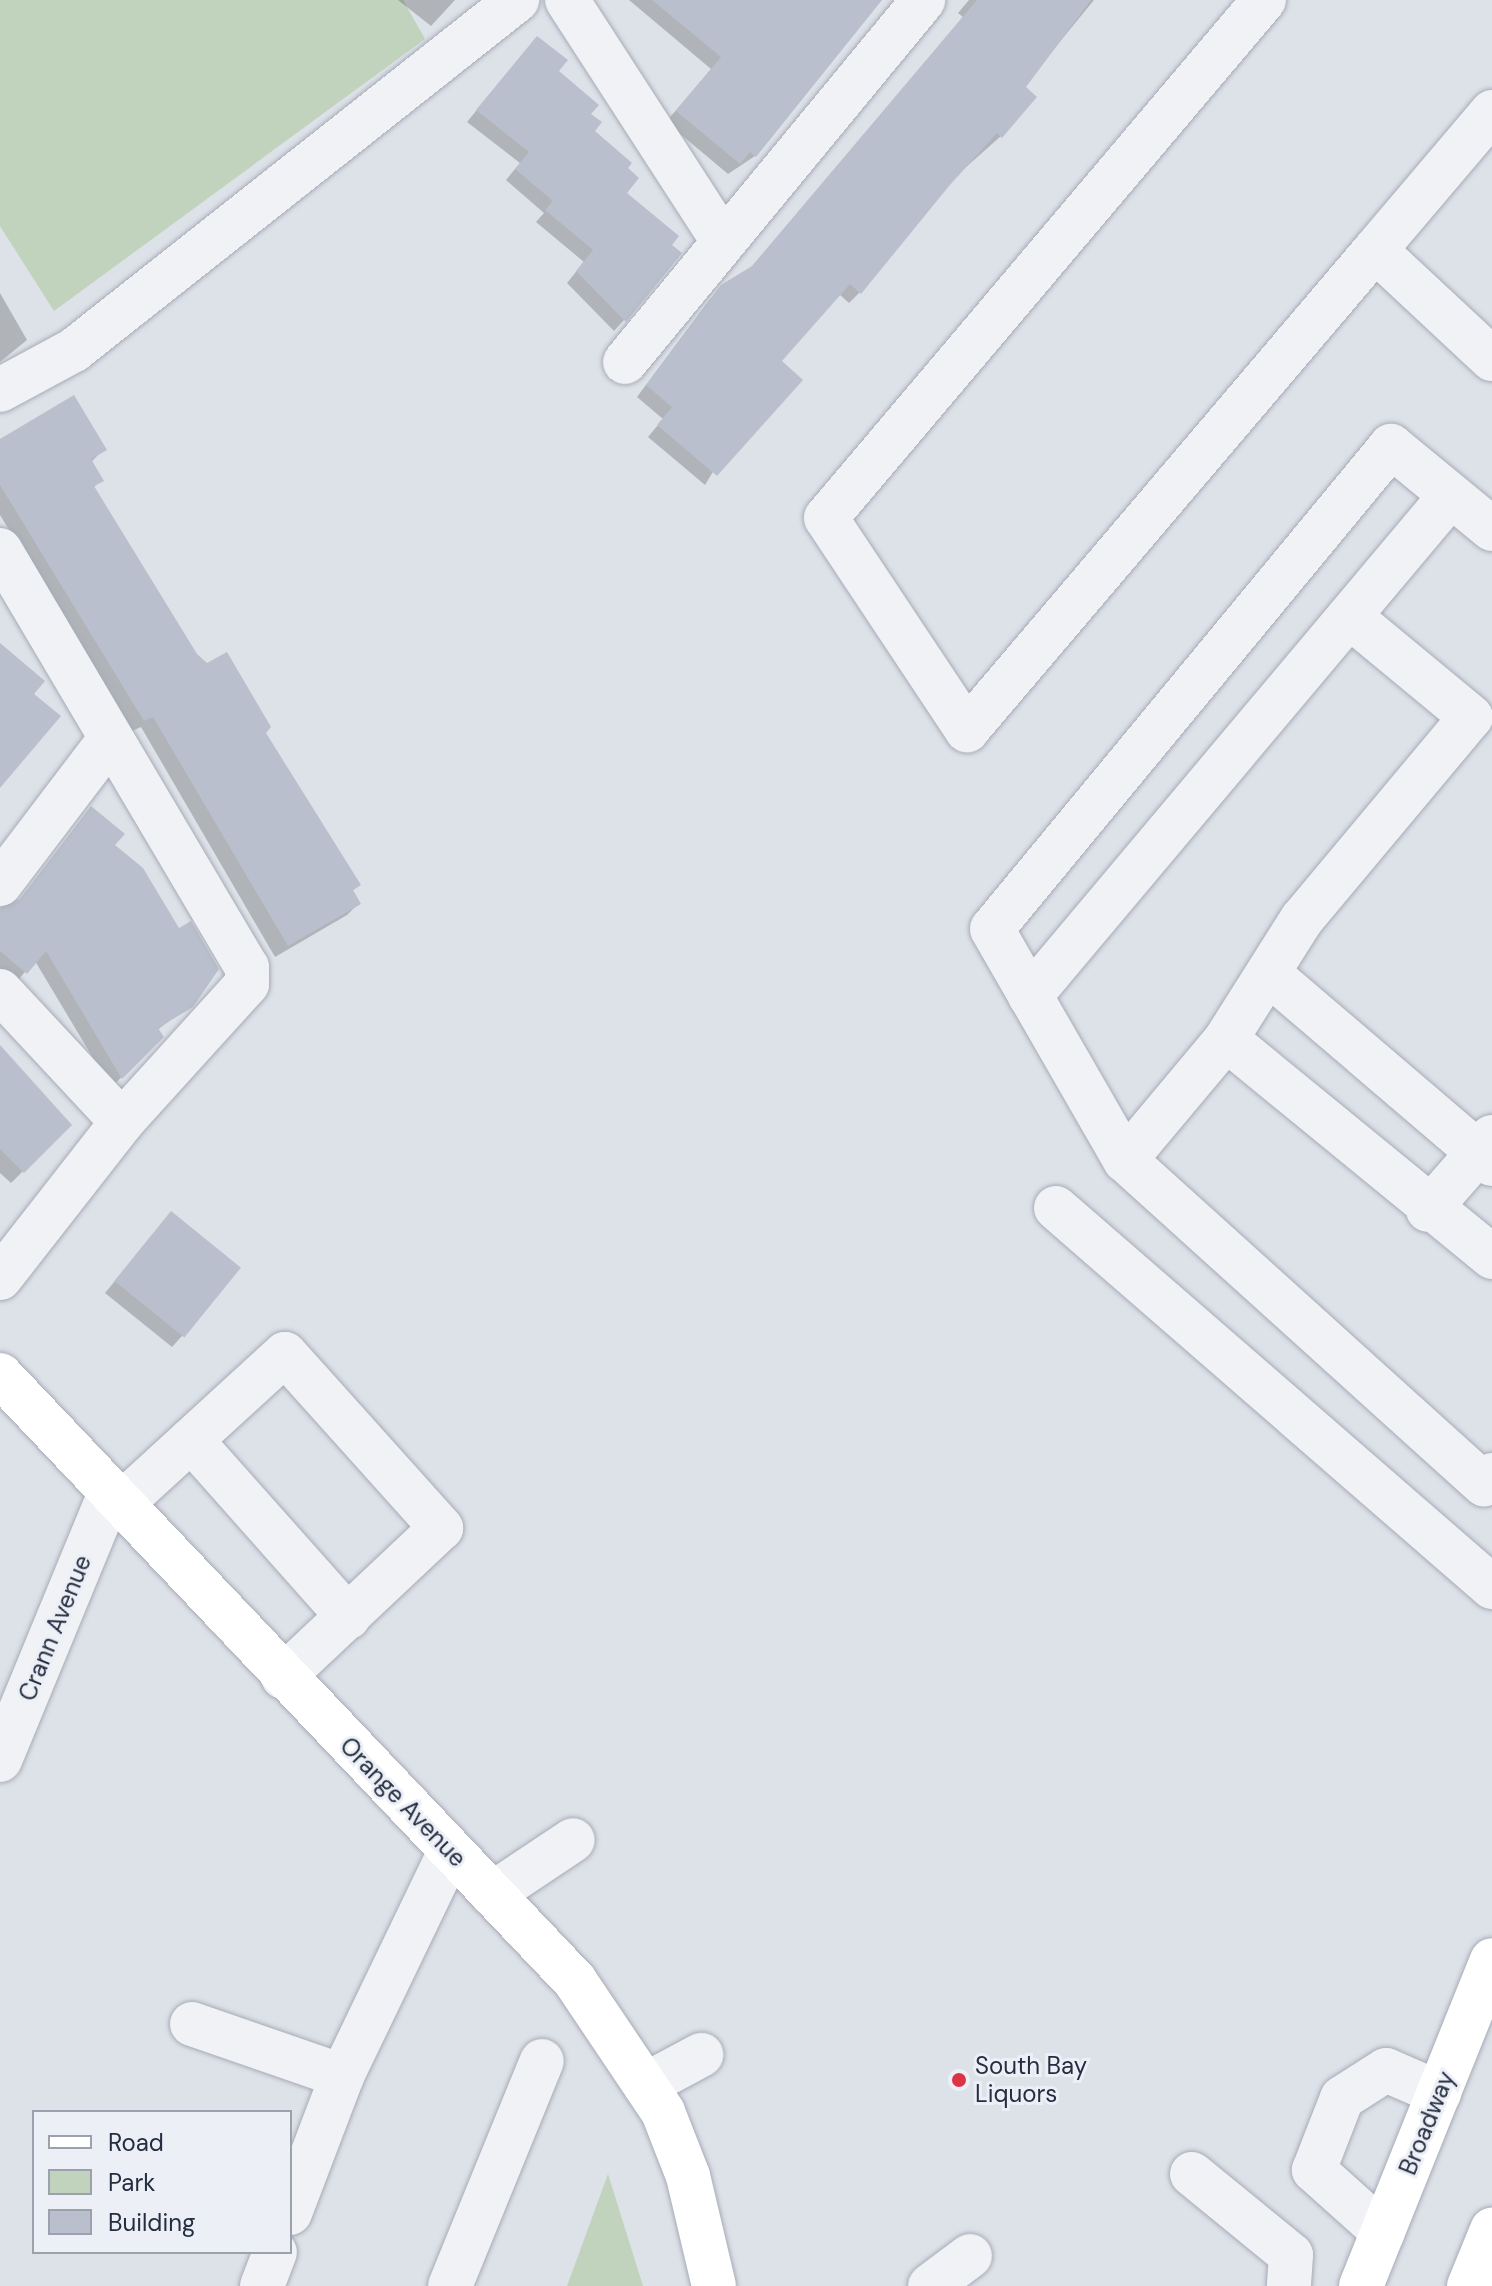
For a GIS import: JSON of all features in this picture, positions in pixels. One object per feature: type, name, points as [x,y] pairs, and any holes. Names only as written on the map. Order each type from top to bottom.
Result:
[{"type":"main road","name":"Orange Avenue","points":[[0,1375],[114,1501],[575,1981],[645,2085],[688,2176],[714,2286]]},
{"type":"main road","name":"Broadway","points":[[1361,2286],[1492,1960]]},
{"type":"main road","points":[[1469,2286],[1492,2230]]},
{"type":"street","points":[[0,390],[74,350],[517,0]]},
{"type":"street","points":[[567,0],[722,240]]},
{"type":"street","points":[[625,362],[722,240],[923,0]]},
{"type":"street","points":[[1264,0],[826,518],[967,730],[1492,112]]},
{"type":"street","points":[[1375,250],[1492,359]]},
{"type":"street","points":[[1492,529],[1391,446],[992,929],[1125,1160],[1484,1484],[1492,1475]]},
{"type":"street","points":[[1030,996],[1451,495]]},
{"type":"street","points":[[0,550],[247,967],[247,984],[122,1122],[0,1278]]},
{"type":"street","points":[[1125,1160],[1226,1039],[1302,919],[1481,727],[1349,616]]},
{"type":"street","points":[[0,884],[111,738]]},
{"type":"street","points":[[1268,973],[1487,1152],[1428,1210]]},
{"type":"street","points":[[0,991],[122,1122]]},
{"type":"street","points":[[1226,1039],[1428,1210],[1492,1257]]},
{"type":"street","points":[[1056,1208],[1492,1587]]},
{"type":"street","points":[[114,1501],[191,1440],[285,1354],[441,1528],[283,1677]]},
{"type":"street","points":[[191,1440],[348,1617]]},
{"type":"street","name":"Crann Avenue","points":[[0,1760],[114,1501]]},
{"type":"street","points":[[492,1894],[573,1840]]},
{"type":"street","points":[[292,2208],[342,2076],[450,1852]]},
{"type":"street","points":[[192,2024],[342,2076]]},
{"type":"street","points":[[645,2085],[701,2055]]},
{"type":"street","points":[[450,2286],[542,2061]]},
{"type":"street","points":[[1383,2232],[1314,2170],[1342,2098],[1386,2070],[1439,2093]]},
{"type":"street","points":[[1192,2174],[1291,2255],[1289,2286]]},
{"type":"street","points":[[262,2286],[274,2254]]},
{"type":"street","points":[[930,2286],[970,2256]]},
{"type":"green space","points":[[0,0],[403,0],[425,39],[54,311],[0,226]]},
{"type":"green space","points":[[608,2174],[643,2286],[567,2286]]},
{"type":"building","points":[[652,0],[882,0],[756,157],[750,152],[740,164],[676,111],[721,57]]},
{"type":"building","points":[[977,0],[1091,0],[1026,87],[1037,97],[1002,138],[997,133],[949,186],[861,294],[850,284],[782,361],[803,380],[717,476],[657,425],[672,407],[646,385],[721,285],[752,266]]},
{"type":"building","points":[[537,36],[568,60],[559,71],[599,105],[591,114],[602,122],[595,131],[632,163],[628,168],[639,178],[627,193],[679,236],[672,245],[682,253],[626,322],[576,271],[593,250],[545,210],[553,201],[515,169],[529,152],[476,110]]},
{"type":"building","points":[[74,395],[107,450],[91,459],[104,481],[94,486],[197,654],[207,663],[227,652],[271,727],[266,733],[361,885],[353,890],[361,904],[288,946],[153,717],[144,721],[0,485],[0,439]]},
{"type":"building","points":[[0,643],[45,681],[34,694],[61,716],[0,788]]},
{"type":"building","points":[[91,806],[125,834],[115,845],[143,868],[179,928],[191,921],[219,969],[193,1007],[158,1028],[164,1037],[122,1079],[46,951],[27,974],[0,951],[0,908],[20,899]]},
{"type":"building","points":[[0,1045],[72,1125],[24,1173],[0,1149]]},
{"type":"building","points":[[171,1211],[241,1268],[184,1338],[114,1281]]},
{"type":"place","name":"South Bay Liquors","points":[[959,2080]]}]
